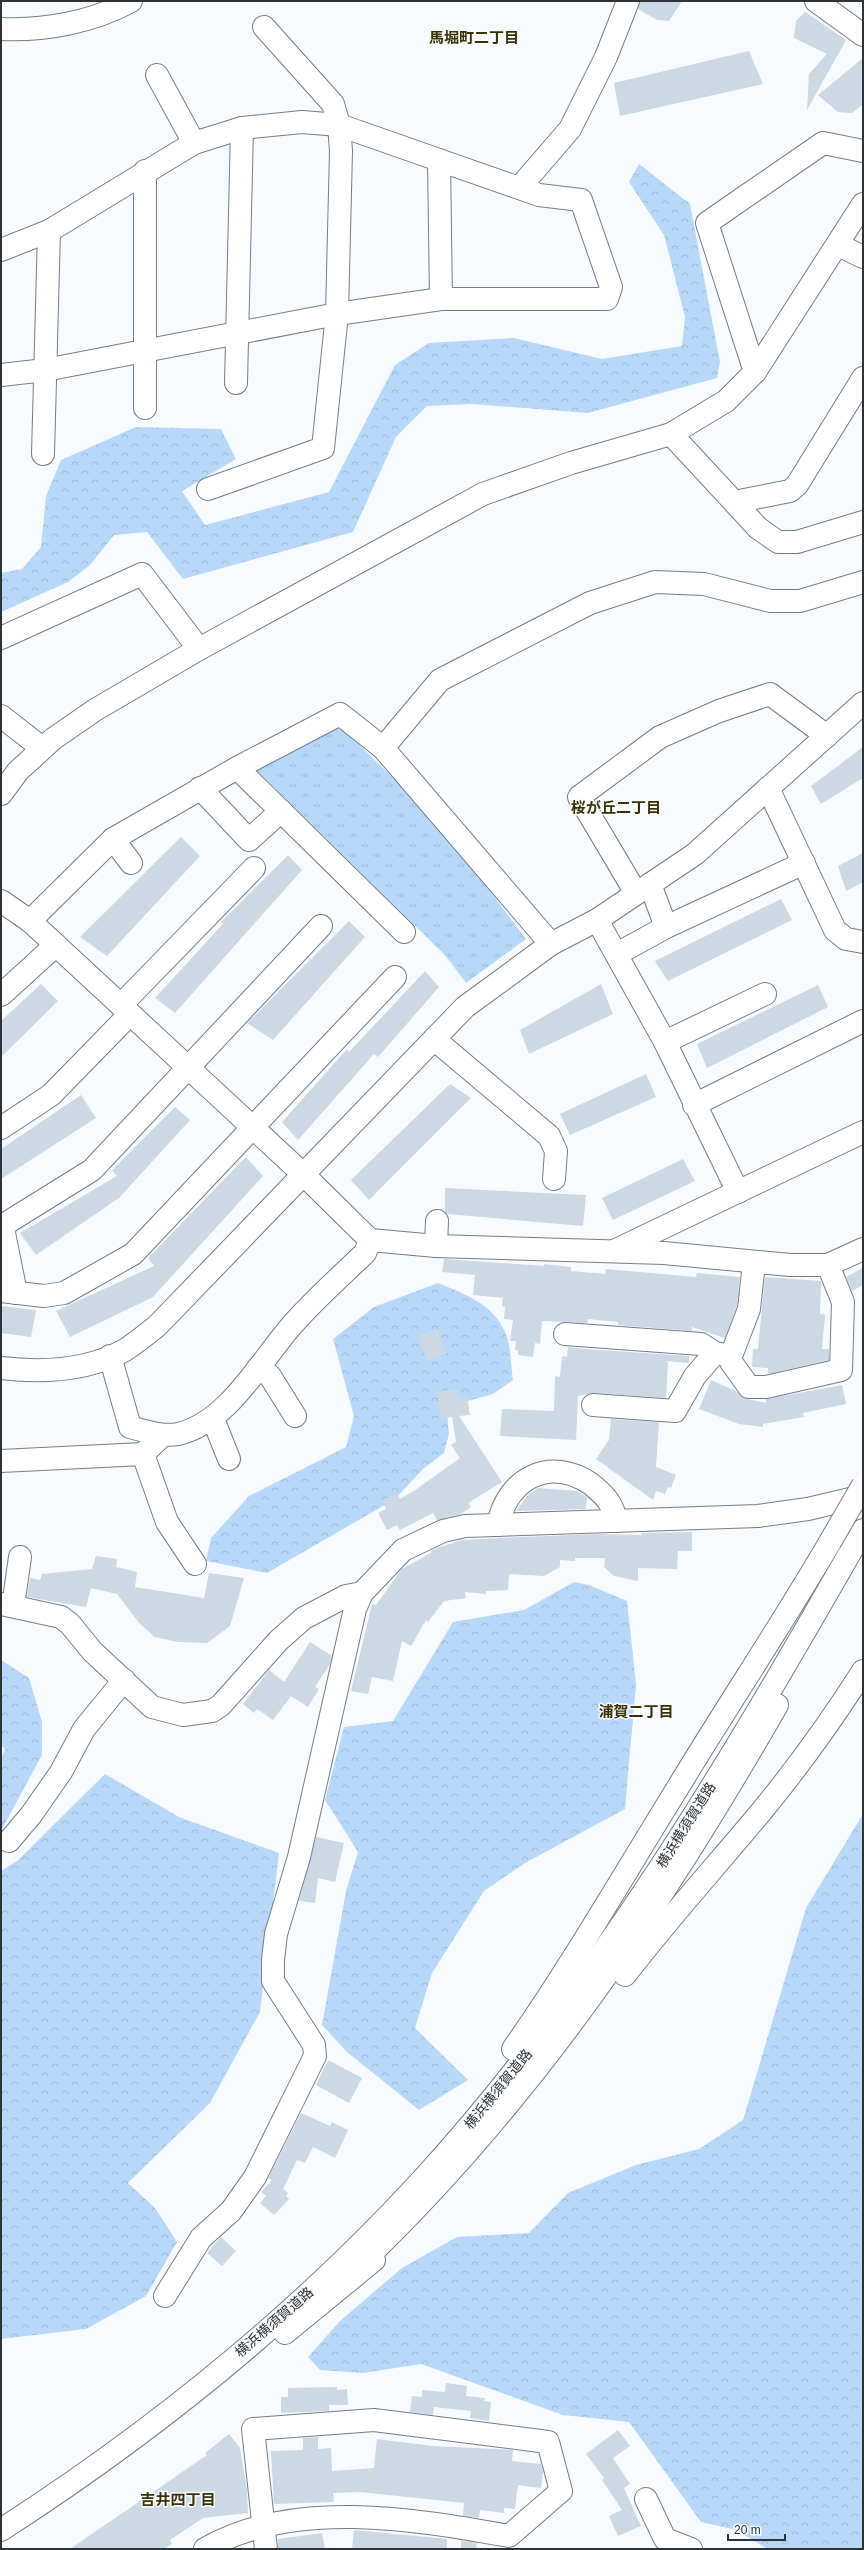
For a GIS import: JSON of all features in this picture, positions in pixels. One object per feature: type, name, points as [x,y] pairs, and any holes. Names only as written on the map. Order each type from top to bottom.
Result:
[{"type":"main road","points":[[1,29],[39,28],[66,23],[96,16],[131,1]]},
{"type":"main road","points":[[520,187],[570,129],[606,57],[628,1]]},
{"type":"main road","points":[[816,1],[863,35]]},
{"type":"main road","points":[[208,489],[323,448],[338,314],[341,151],[339,125],[333,104],[264,27]]},
{"type":"main road","points":[[157,75],[194,143]]},
{"type":"main road","points":[[1,250],[49,231],[145,171],[194,143],[242,128],[302,122],[339,125],[520,187],[539,195],[581,200],[611,287],[607,299],[441,299],[338,314],[144,349],[45,370],[1,375]]},
{"type":"main road","points":[[236,383],[239,332],[242,128]]},
{"type":"main road","points":[[755,372],[707,223],[823,143],[863,151]]},
{"type":"main road","points":[[440,160],[441,299]]},
{"type":"main road","points":[[145,171],[145,408]]},
{"type":"main road","points":[[1,794],[18,771],[42,748],[95,710],[198,649],[483,494],[571,463],[672,434],[726,401],[755,372],[863,204]]},
{"type":"main road","points":[[43,454],[49,231]]},
{"type":"main road","points":[[838,245],[863,257]]},
{"type":"main road","points":[[734,502],[790,491],[797,485],[863,378]]},
{"type":"main road","points":[[672,434],[758,528],[778,542],[797,542],[863,522]]},
{"type":"main road","points":[[1,638],[142,574],[198,649]]},
{"type":"main road","points":[[383,748],[440,680],[590,603],[655,582],[704,584],[770,600],[800,601],[863,582]]},
{"type":"main road","points":[[666,927],[643,888],[579,797],[660,738],[719,711],[770,694],[826,736]]},
{"type":"main road","points":[[1,1368],[29,1371],[59,1370],[93,1363],[125,1350],[157,1326],[465,1007],[551,944],[597,920],[695,854],[863,703]]},
{"type":"main road","points":[[30,921],[113,839],[200,788],[340,714],[383,748],[551,944]]},
{"type":"main road","points":[[1,716],[42,748]]},
{"type":"main road","points":[[237,768],[404,932]]},
{"type":"main road","points":[[200,788],[249,840],[281,811]]},
{"type":"main road","points":[[768,788],[835,930],[846,939],[863,942]]},
{"type":"main road","points":[[113,839],[131,863]]},
{"type":"main road","points":[[616,954],[666,927],[804,863]]},
{"type":"main road","points":[[1,1128],[51,1095],[125,1010],[254,868]]},
{"type":"main road","points":[[1,901],[30,921],[252,1126],[370,1240],[436,1246],[610,1253],[664,1253],[754,1263],[828,1265],[863,1249]]},
{"type":"main road","points":[[597,920],[665,1042],[694,1105],[738,1192]]},
{"type":"main road","points":[[321,926],[92,1170],[3,1222],[9,1292],[44,1296],[64,1293],[133,1254],[252,1126],[395,977]]},
{"type":"main road","points":[[1,995],[56,945]]},
{"type":"main road","points":[[665,1042],[765,994]]},
{"type":"main road","points":[[694,1105],[863,1021]]},
{"type":"main road","points":[[434,1039],[549,1136],[556,1151],[554,1179]]},
{"type":"main road","points":[[610,1253],[863,1132]]},
{"type":"main road","points":[[436,1246],[437,1221]]},
{"type":"main road","points":[[110,1356],[130,1427],[163,1435],[178,1434],[212,1419],[258,1368],[293,1324],[365,1253],[370,1240]]},
{"type":"main road","points":[[594,1405],[675,1411],[695,1376],[723,1354],[749,1309],[754,1263]]},
{"type":"main road","points":[[565,1334],[701,1344],[723,1354],[731,1362],[749,1387],[766,1387],[841,1370],[843,1302],[828,1265]]},
{"type":"main road","points":[[258,1368],[270,1376],[295,1416]]},
{"type":"main road","points":[[212,1419],[229,1459]]},
{"type":"main road","points":[[1,1461],[143,1454],[163,1435]]},
{"type":"main road","points":[[143,1454],[167,1522],[196,1564]]},
{"type":"main road","points":[[498,1525],[501,1509],[514,1489],[534,1475],[550,1472],[568,1473],[581,1478],[598,1490],[610,1503],[617,1521]]},
{"type":"main road","points":[[290,2310],[399,2195],[508,2056],[572,1963],[711,1733],[784,1619],[863,1485]]},
{"type":"main road","points":[[165,2296],[201,2238],[231,2211],[255,2177],[315,2056],[314,2045],[273,1981],[275,1941],[327,1738],[355,1609],[362,1593],[403,1550],[423,1540],[465,1526],[758,1516],[808,1509],[863,1496]]},
{"type":"main road","name":"横浜横須賀道路","points":[[1,2530],[98,2466],[290,2310],[355,2249],[423,2178],[538,2040],[617,1932],[690,1820],[862,1540]]},
{"type":"main road","name":"横浜横須賀道路","points":[[1,2544],[93,2484],[187,2415],[285,2333],[417,2208],[507,2107],[566,2034],[691,1851],[862,1540]]},
{"type":"main road","points":[[20,1557],[7,1605],[61,1617],[70,1624],[92,1651],[152,1707],[183,1715],[212,1711],[221,1705],[279,1640],[304,1618],[346,1596],[362,1593]]},
{"type":"main road","points":[[285,2333],[369,2264],[427,2210],[510,2121],[547,2077],[645,1949],[762,1810],[825,1728],[863,1671]]},
{"type":"main road","points":[[9,1841],[31,1815],[52,1784],[84,1729],[124,1680]]},
{"type":"main road","points":[[205,2549],[243,2531],[263,2527],[304,2520],[351,2516],[453,2526],[509,2536],[561,2491],[548,2442],[374,2420],[253,2429],[263,2527],[266,2549]]},
{"type":"main road","points":[[646,2499],[665,2539],[691,2549]]},
{"type":"green space","points":[[639,164],[690,204],[720,362],[717,378],[588,413],[472,404],[427,406],[396,437],[353,532],[183,579],[147,532],[114,535],[90,565],[68,582],[1,612],[1,573],[22,569],[41,547],[46,496],[61,460],[136,427],[221,429],[236,459],[182,491],[205,525],[329,492],[395,365],[429,343],[514,338],[602,359],[682,346],[685,317],[664,235],[629,182]]},
{"type":"green space","points":[[331,728],[344,730],[437,821],[526,939],[466,983],[445,955],[256,770]]},
{"type":"green space","points":[[438,1283],[479,1302],[496,1317],[507,1337],[513,1380],[493,1394],[464,1402],[447,1412],[449,1434],[444,1453],[423,1469],[395,1499],[267,1573],[206,1561],[211,1538],[249,1496],[346,1447],[354,1416],[333,1339],[374,1307]]},
{"type":"green space","points":[[574,1582],[589,1585],[627,1601],[636,1684],[625,1809],[525,1863],[484,1891],[432,1973],[415,2028],[468,2080],[419,2110],[347,2052],[322,2025],[346,1891],[358,1852],[325,1800],[344,1727],[393,1721],[453,1622],[524,1610]]},
{"type":"green space","points":[[1,1660],[29,1678],[42,1722],[42,1755],[1,1831],[1,1759],[5,1749],[1,1745]]},
{"type":"green space","points":[[105,1774],[179,1817],[279,1853],[260,2012],[210,2103],[128,2183],[155,2208],[177,2242],[146,2296],[86,2329],[1,2339],[1,1871],[17,1861]]},
{"type":"green space","points":[[863,1814],[863,2549],[767,2549],[737,2530],[701,2522],[629,2422],[563,2415],[421,2364],[363,2373],[320,2370],[308,2357],[340,2321],[402,2268],[457,2237],[529,2233],[568,2193],[636,2165],[699,2149],[743,2120],[806,1908]]},
{"type":"building","points":[[640,1],[682,1],[669,21],[657,20],[638,9]]},
{"type":"building","points":[[805,12],[846,40],[807,110],[809,74],[827,54],[794,38],[796,21]]},
{"type":"building","points":[[749,51],[763,84],[620,116],[614,83]]},
{"type":"building","points":[[863,58],[863,104],[852,113],[838,112],[818,95]]},
{"type":"building","points":[[863,747],[863,778],[821,804],[811,786]]},
{"type":"building","points":[[181,837],[200,856],[107,956],[80,937]]},
{"type":"building","points":[[863,853],[863,882],[846,891],[838,866]]},
{"type":"building","points":[[288,855],[302,870],[175,1013],[155,998],[223,924],[221,922]]},
{"type":"building","points":[[781,899],[792,920],[668,981],[655,961]]},
{"type":"building","points":[[349,921],[365,937],[273,1040],[247,1023]]},
{"type":"building","points":[[425,971],[439,987],[378,1057],[374,1054],[298,1140],[282,1122],[347,1049],[349,1052]]},
{"type":"building","points":[[41,984],[58,1001],[1,1057],[1,1021]]},
{"type":"building","points":[[601,984],[613,1014],[529,1054],[520,1030]]},
{"type":"building","points":[[818,985],[828,1007],[707,1068],[697,1044]]},
{"type":"building","points":[[646,1074],[656,1097],[570,1135],[560,1114]]},
{"type":"building","points":[[450,1084],[471,1098],[369,1200],[351,1180]]},
{"type":"building","points":[[81,1095],[96,1118],[1,1179],[1,1149]]},
{"type":"building","points":[[175,1107],[190,1120],[119,1198],[36,1255],[20,1233],[117,1176],[112,1170]]},
{"type":"building","points":[[246,1157],[263,1176],[153,1297],[70,1337],[56,1311],[154,1266],[148,1258]]},
{"type":"building","points":[[683,1159],[695,1181],[613,1220],[602,1198]]},
{"type":"building","points":[[445,1188],[586,1195],[583,1226],[447,1214],[445,1212]]},
{"type":"building","points":[[444,1259],[544,1266],[544,1264],[571,1267],[571,1271],[605,1274],[606,1269],[696,1277],[697,1273],[740,1277],[737,1306],[725,1338],[692,1327],[692,1331],[618,1325],[618,1322],[588,1319],[587,1323],[542,1321],[540,1344],[535,1343],[533,1357],[518,1355],[518,1351],[515,1350],[516,1341],[510,1341],[513,1320],[504,1319],[505,1307],[502,1306],[503,1298],[473,1295],[475,1275],[442,1272]]},
{"type":"building","points":[[863,1268],[863,1285],[852,1291],[846,1277]]},
{"type":"building","points":[[765,1277],[821,1281],[820,1314],[825,1315],[822,1349],[829,1349],[829,1360],[768,1374],[768,1368],[752,1367],[753,1349],[758,1349]]},
{"type":"building","points":[[1,1306],[36,1310],[31,1337],[1,1333]]},
{"type":"building","points":[[437,1329],[447,1353],[428,1362],[418,1337]]},
{"type":"building","points":[[568,1347],[689,1356],[689,1363],[665,1361],[668,1362],[666,1398],[594,1393],[578,1396],[576,1440],[500,1436],[502,1409],[554,1411],[555,1376],[560,1377],[562,1356],[567,1357]]},
{"type":"building","points":[[711,1380],[736,1391],[744,1398],[766,1403],[766,1399],[842,1385],[846,1404],[803,1413],[804,1417],[763,1424],[763,1427],[739,1424],[699,1409]]},
{"type":"building","points":[[458,1389],[459,1397],[467,1396],[470,1415],[459,1416],[502,1482],[468,1503],[471,1507],[461,1514],[437,1520],[433,1513],[400,1530],[397,1525],[387,1530],[378,1513],[386,1509],[382,1501],[397,1493],[400,1499],[414,1491],[460,1458],[451,1445],[456,1442],[452,1417],[441,1419],[437,1392]]},
{"type":"building","points":[[611,1419],[659,1422],[656,1467],[676,1475],[671,1488],[668,1487],[665,1494],[656,1491],[653,1500],[596,1459],[609,1440]]},
{"type":"building","points":[[538,1488],[577,1491],[587,1497],[586,1509],[516,1511],[529,1494]]},
{"type":"building","points":[[692,1532],[692,1551],[678,1551],[677,1569],[638,1568],[638,1581],[614,1576],[604,1567],[605,1558],[575,1558],[575,1561],[560,1560],[560,1567],[544,1576],[509,1574],[508,1590],[486,1591],[486,1594],[465,1592],[466,1598],[444,1601],[428,1622],[426,1620],[411,1646],[402,1641],[393,1681],[372,1677],[368,1694],[351,1691],[372,1604],[376,1605],[402,1569],[431,1553],[431,1551],[437,1548],[462,1540],[597,1534],[641,1535],[641,1533]]},
{"type":"building","points":[[96,1556],[117,1559],[116,1567],[137,1572],[135,1587],[204,1598],[209,1573],[244,1578],[230,1626],[207,1643],[178,1642],[155,1637],[140,1624],[117,1594],[91,1588],[86,1607],[27,1597],[30,1578],[40,1580],[42,1574],[92,1569]]},
{"type":"building","points":[[310,1642],[332,1656],[330,1664],[315,1687],[319,1689],[308,1707],[291,1696],[273,1720],[257,1709],[254,1713],[243,1704],[269,1670],[284,1682]]},
{"type":"building","points":[[316,1837],[344,1843],[335,1882],[318,1878],[315,1903],[299,1901]]},
{"type":"building","points":[[328,2060],[362,2078],[349,2103],[316,2085]]},
{"type":"building","points":[[301,2113],[330,2126],[332,2122],[348,2130],[335,2158],[313,2147],[305,2163],[297,2160],[283,2189],[288,2193],[286,2196],[289,2199],[274,2215],[260,2203],[266,2196],[261,2192],[272,2180],[268,2178]]},
{"type":"building","points":[[221,2237],[236,2251],[222,2266],[207,2253]]},
{"type":"building","points":[[446,2383],[467,2386],[466,2396],[485,2398],[484,2401],[491,2402],[489,2421],[470,2418],[471,2411],[434,2407],[433,2415],[410,2412],[412,2396],[422,2397],[422,2390],[445,2392]]},
{"type":"building","points":[[337,2387],[337,2390],[347,2389],[348,2405],[329,2405],[329,2411],[281,2413],[281,2397],[288,2397],[288,2388]]},
{"type":"building","points":[[618,2430],[630,2446],[613,2458],[630,2484],[624,2488],[641,2526],[618,2536],[609,2516],[622,2510],[602,2480],[604,2478],[586,2454]]},
{"type":"building","points":[[229,2434],[240,2448],[247,2490],[248,2513],[203,2518],[170,2540],[172,2544],[164,2549],[70,2549],[207,2455],[205,2453]]},
{"type":"building","points":[[318,2437],[318,2449],[331,2448],[332,2471],[374,2468],[377,2439],[433,2446],[513,2450],[512,2461],[541,2464],[543,2472],[541,2488],[518,2485],[515,2509],[504,2508],[504,2513],[480,2510],[479,2518],[463,2516],[464,2503],[360,2492],[333,2493],[334,2502],[274,2504],[271,2451],[303,2450],[303,2438]]},
{"type":"building","points":[[354,2530],[447,2539],[447,2549],[352,2549]]},
{"type":"building","points":[[322,2533],[325,2549],[278,2549],[278,2539]]},
{"type":"building","points":[[461,2541],[477,2543],[476,2549],[461,2549]]},
{"type":"district","name":"馬堀町二丁目","points":[[474,38]]},
{"type":"district","name":"桜が丘二丁目","points":[[616,808]]},
{"type":"district","name":"浦賀二丁目","points":[[636,1712]]},
{"type":"district","name":"吉井四丁目","points":[[178,2500]]}]
